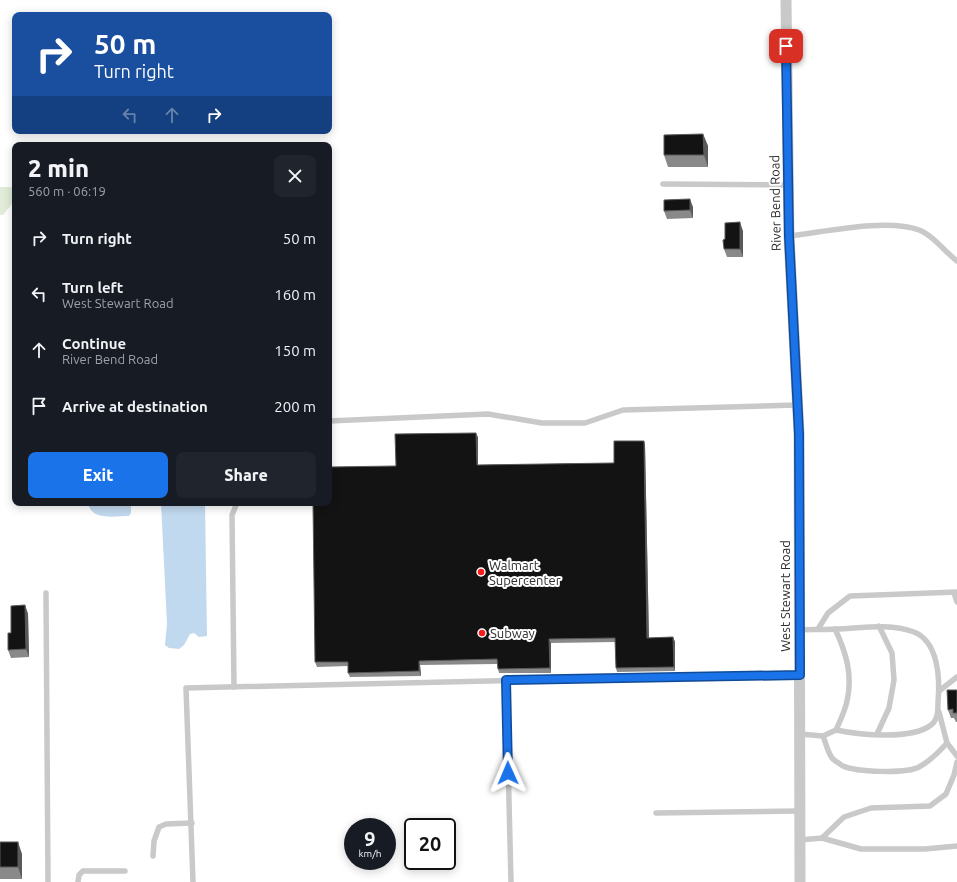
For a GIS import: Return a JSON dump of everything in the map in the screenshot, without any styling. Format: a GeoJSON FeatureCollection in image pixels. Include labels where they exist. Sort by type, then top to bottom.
{"type":"FeatureCollection","features":[{"type":"Feature","properties":{"kind":"street","name":"River Bend Road"},"geometry":{"type":"LineString","coordinates":[[786,0],[789,236],[797,405]]}},
{"type":"Feature","properties":{"kind":"street","name":"West Stewart Road"},"geometry":{"type":"LineString","coordinates":[[797,405],[799,434],[800,882]]}},
{"type":"Feature","properties":{"kind":"lane"},"geometry":{"type":"LineString","coordinates":[[663,184],[788,185]]}},
{"type":"Feature","properties":{"kind":"lane"},"geometry":{"type":"LineString","coordinates":[[789,236],[862,227],[895,225],[920,230],[957,261]]}},
{"type":"Feature","properties":{"kind":"lane"},"geometry":{"type":"LineString","coordinates":[[332,421],[488,414],[542,423],[585,422],[623,410],[797,405]]}},
{"type":"Feature","properties":{"kind":"lane"},"geometry":{"type":"LineString","coordinates":[[234,686],[232,514],[236,506]]}},
{"type":"Feature","properties":{"kind":"lane"},"geometry":{"type":"LineString","coordinates":[[46,593],[48,882]]}},
{"type":"Feature","properties":{"kind":"lane"},"geometry":{"type":"LineString","coordinates":[[818,629],[828,613],[850,596],[955,593],[957,602]]}},
{"type":"Feature","properties":{"kind":"lane"},"geometry":{"type":"LineString","coordinates":[[799,630],[879,626],[902,628],[916,633],[926,641],[934,655],[938,671],[939,691],[938,714],[933,724],[921,731],[908,734],[856,734],[836,730],[823,736],[800,734]]}},
{"type":"Feature","properties":{"kind":"lane"},"geometry":{"type":"LineString","coordinates":[[877,734],[889,708],[894,680],[892,653],[879,626]]}},
{"type":"Feature","properties":{"kind":"lane"},"geometry":{"type":"LineString","coordinates":[[835,629],[842,643],[848,662],[849,682],[847,701],[836,730]]}},
{"type":"Feature","properties":{"kind":"lane"},"geometry":{"type":"LineString","coordinates":[[193,882],[186,688],[506,680],[800,675]]}},
{"type":"Feature","properties":{"kind":"lane"},"geometry":{"type":"LineString","coordinates":[[939,691],[957,677]]}},
{"type":"Feature","properties":{"kind":"lane"},"geometry":{"type":"LineString","coordinates":[[506,680],[510,882]]}},
{"type":"Feature","properties":{"kind":"lane"},"geometry":{"type":"LineString","coordinates":[[938,710],[947,743],[957,756]]}},
{"type":"Feature","properties":{"kind":"lane"},"geometry":{"type":"LineString","coordinates":[[823,736],[831,758],[844,766],[873,771],[918,768],[935,756],[947,743]]}},
{"type":"Feature","properties":{"kind":"lane"},"geometry":{"type":"LineString","coordinates":[[822,838],[844,817],[871,808],[930,806],[946,794],[954,775],[957,762]]}},
{"type":"Feature","properties":{"kind":"lane"},"geometry":{"type":"LineString","coordinates":[[656,813],[800,811]]}},
{"type":"Feature","properties":{"kind":"lane"},"geometry":{"type":"LineString","coordinates":[[153,856],[154,841],[159,827],[166,824],[192,823]]}},
{"type":"Feature","properties":{"kind":"lane"},"geometry":{"type":"LineString","coordinates":[[800,840],[822,838],[861,850],[925,850],[957,846]]}},
{"type":"Feature","properties":{"kind":"lane"},"geometry":{"type":"LineString","coordinates":[[78,882],[79,875],[83,871],[125,871]]}},
{"type":"Feature","properties":{"kind":"green space"},"geometry":{"type":"Polygon","coordinates":[[[0,187],[12,187],[12,204],[3,215],[0,215],[0,187]]]}},
{"type":"Feature","properties":{"kind":"water"},"geometry":{"type":"Polygon","coordinates":[[[89,506],[131,506],[131,513],[129,516],[111,517],[99,515],[90,509],[89,506]]]}},
{"type":"Feature","properties":{"kind":"water"},"geometry":{"type":"Polygon","coordinates":[[[161,506],[205,506],[207,636],[199,637],[194,633],[190,634],[184,645],[179,649],[169,648],[165,645],[167,624],[161,506]]]}},
{"type":"Feature","properties":{"kind":"building"},"geometry":{"type":"Polygon","coordinates":[[[703,134],[704,155],[664,155],[664,135],[703,134]]]}},
{"type":"Feature","properties":{"kind":"building"},"geometry":{"type":"Polygon","coordinates":[[[690,199],[690,210],[664,211],[664,200],[690,199]]]}},
{"type":"Feature","properties":{"kind":"building"},"geometry":{"type":"Polygon","coordinates":[[[740,222],[740,249],[724,249],[723,240],[725,239],[725,223],[740,222]]]}},
{"type":"Feature","properties":{"kind":"building","name":"Walmart Supercenter"},"geometry":{"type":"Polygon","coordinates":[[[476,433],[477,465],[614,463],[614,441],[644,441],[647,638],[673,637],[674,667],[616,668],[615,638],[549,639],[550,668],[498,669],[497,659],[419,661],[419,671],[348,673],[348,662],[315,662],[313,506],[332,506],[332,467],[396,466],[395,434],[476,433]]]}},
{"type":"Feature","properties":{"kind":"building"},"geometry":{"type":"Polygon","coordinates":[[[25,605],[26,649],[8,650],[8,633],[11,633],[11,606],[25,605]]]}},
{"type":"Feature","properties":{"kind":"building"},"geometry":{"type":"Polygon","coordinates":[[[947,690],[957,690],[957,713],[953,713],[953,709],[948,710],[947,690]]]}},
{"type":"Feature","properties":{"kind":"building"},"geometry":{"type":"Polygon","coordinates":[[[0,842],[18,842],[18,867],[0,867],[0,842]]]}},
{"type":"Feature","properties":{"kind":"place","name":"Walmart Supercenter"},"geometry":{"type":"Point","coordinates":[481,572]}},
{"type":"Feature","properties":{"kind":"place","name":"Subway"},"geometry":{"type":"Point","coordinates":[482,633]}},
{"type":"Feature","properties":{"kind":"route"},"geometry":{"type":"LineString","coordinates":[[508,773],[506,680],[800,675],[798,559],[799,434],[789,236],[786,46]]}}]}
